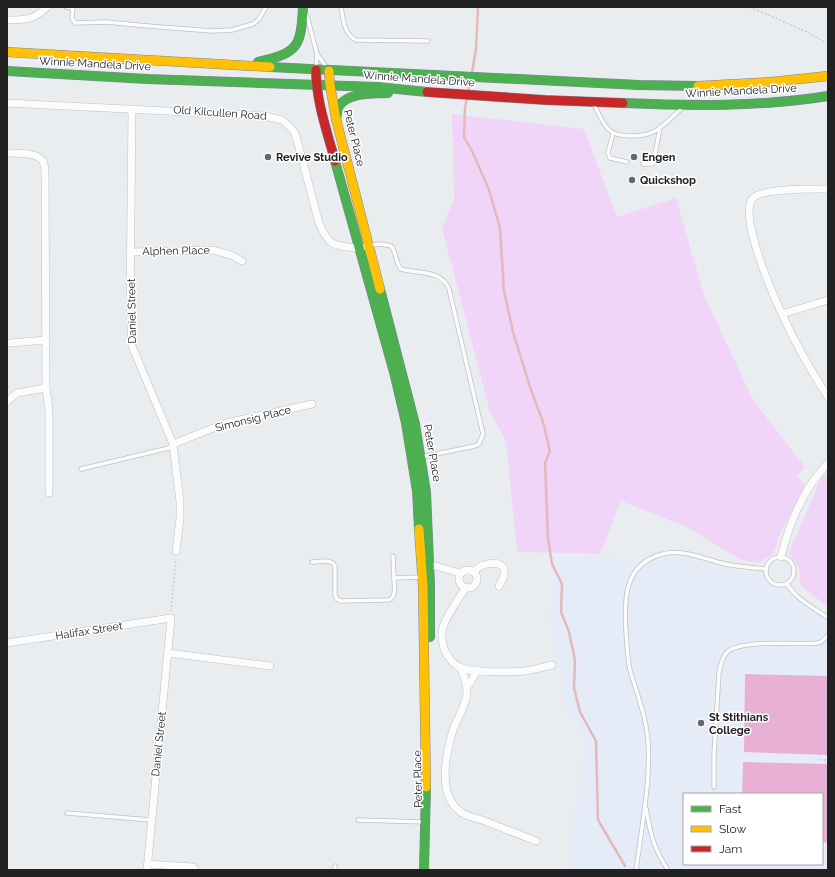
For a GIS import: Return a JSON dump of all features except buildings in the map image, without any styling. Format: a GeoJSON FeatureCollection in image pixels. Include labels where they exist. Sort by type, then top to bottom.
{"type":"FeatureCollection","features":[{"type":"Feature","properties":{"kind":"main road"},"geometry":{"type":"LineString","coordinates":[[245,65],[279,58],[290,52],[296,45],[302,33],[304,7]]}},
{"type":"Feature","properties":{"kind":"main road","name":"Winnie Mandela Drive"},"geometry":{"type":"LineString","coordinates":[[7,52],[329,71],[676,86],[798,80],[828,76]]}},
{"type":"Feature","properties":{"kind":"main road","name":"Peter Place"},"geometry":{"type":"LineString","coordinates":[[316,70],[316,85],[325,126],[395,376],[406,423],[425,486],[424,534],[430,648],[429,699],[431,870]]}},
{"type":"Feature","properties":{"kind":"main road","name":"Winnie Mandela Drive"},"geometry":{"type":"LineString","coordinates":[[7,71],[147,79],[377,87],[454,94],[685,106],[790,101],[828,96]]}},
{"type":"Feature","properties":{"kind":"main road","name":"Peter Place"},"geometry":{"type":"LineString","coordinates":[[329,71],[336,120],[415,424],[416,458]]}},
{"type":"Feature","properties":{"kind":"main road"},"geometry":{"type":"LineString","coordinates":[[336,120],[337,111],[340,104],[349,98],[416,91]]}},
{"type":"Feature","properties":{"kind":"main road","name":"Peter Place"},"geometry":{"type":"LineString","coordinates":[[424,870],[423,578],[426,566]]}},
{"type":"Feature","properties":{"kind":"street"},"geometry":{"type":"LineString","coordinates":[[7,20],[29,19],[42,13],[47,7]]}},
{"type":"Feature","properties":{"kind":"street","name":"Old Kilcullen Road"},"geometry":{"type":"LineString","coordinates":[[7,103],[265,116],[282,120],[296,136],[319,223],[324,236],[334,245],[359,248],[368,246]]}},
{"type":"Feature","properties":{"kind":"street","name":"Daniel Street"},"geometry":{"type":"LineString","coordinates":[[132,109],[132,252],[130,309],[132,346],[173,446],[180,502],[180,518],[176,551]]}},
{"type":"Feature","properties":{"kind":"street"},"geometry":{"type":"LineString","coordinates":[[7,153],[33,155],[40,158],[44,166],[46,388],[49,411],[49,493]]}},
{"type":"Feature","properties":{"kind":"street"},"geometry":{"type":"LineString","coordinates":[[828,188],[765,192],[755,197],[751,201],[749,213],[753,239],[782,314],[802,353],[828,397]]}},
{"type":"Feature","properties":{"kind":"street","name":"Alphen Place"},"geometry":{"type":"LineString","coordinates":[[132,252],[213,250],[231,254],[242,261]]}},
{"type":"Feature","properties":{"kind":"street"},"geometry":{"type":"LineString","coordinates":[[782,314],[828,300]]}},
{"type":"Feature","properties":{"kind":"street"},"geometry":{"type":"LineString","coordinates":[[10,343],[46,340]]}},
{"type":"Feature","properties":{"kind":"street"},"geometry":{"type":"LineString","coordinates":[[7,402],[17,392],[46,388]]}},
{"type":"Feature","properties":{"kind":"street","name":"Simonsig Place"},"geometry":{"type":"LineString","coordinates":[[173,446],[226,423],[312,404]]}},
{"type":"Feature","properties":{"kind":"street"},"geometry":{"type":"LineString","coordinates":[[781,557],[785,539],[806,493],[815,478],[828,463]]}},
{"type":"Feature","properties":{"kind":"street"},"geometry":{"type":"LineString","coordinates":[[474,572],[478,566],[485,563],[501,565],[504,569],[504,575],[499,586]]}},
{"type":"Feature","properties":{"kind":"street"},"geometry":{"type":"LineString","coordinates":[[426,566],[460,573],[466,570],[474,572],[477,578],[476,583],[473,586],[466,587],[462,585],[459,577],[460,573]]}},
{"type":"Feature","properties":{"kind":"street"},"geometry":{"type":"LineString","coordinates":[[466,587],[448,616],[443,627],[442,638],[444,649],[450,659],[460,667],[464,675],[467,688]]}},
{"type":"Feature","properties":{"kind":"street","name":"Daniel Street"},"geometry":{"type":"LineString","coordinates":[[148,867],[151,820],[171,618]]}},
{"type":"Feature","properties":{"kind":"street","name":"Halifax Street"},"geometry":{"type":"LineString","coordinates":[[7,643],[171,618]]}},
{"type":"Feature","properties":{"kind":"street"},"geometry":{"type":"LineString","coordinates":[[168,653],[270,666]]}},
{"type":"Feature","properties":{"kind":"street"},"geometry":{"type":"LineString","coordinates":[[460,667],[477,671],[524,671],[552,665]]}},
{"type":"Feature","properties":{"kind":"street"},"geometry":{"type":"LineString","coordinates":[[477,671],[467,688],[465,700],[453,730],[445,769],[447,793],[452,803],[462,813],[536,841]]}},
{"type":"Feature","properties":{"kind":"street"},"geometry":{"type":"LineString","coordinates":[[148,867],[193,868],[195,870]]}},
{"type":"Feature","properties":{"kind":"lane"},"geometry":{"type":"LineString","coordinates":[[66,7],[73,7],[72,18],[75,23],[106,22],[224,31],[238,29],[253,24],[259,19],[266,7]]}},
{"type":"Feature","properties":{"kind":"lane","name":"Peter Place"},"geometry":{"type":"LineString","coordinates":[[304,7],[317,54],[316,70]]}},
{"type":"Feature","properties":{"kind":"lane"},"geometry":{"type":"LineString","coordinates":[[341,7],[347,31],[350,36],[356,40],[428,41]]}},
{"type":"Feature","properties":{"kind":"lane","name":"Peter Place"},"geometry":{"type":"LineString","coordinates":[[317,54],[329,71]]}},
{"type":"Feature","properties":{"kind":"lane"},"geometry":{"type":"LineString","coordinates":[[592,102],[604,124],[613,133],[626,136],[654,132],[685,106]]}},
{"type":"Feature","properties":{"kind":"lane"},"geometry":{"type":"LineString","coordinates":[[643,164],[654,164],[660,128]]}},
{"type":"Feature","properties":{"kind":"lane"},"geometry":{"type":"LineString","coordinates":[[613,133],[608,153],[610,158],[627,162]]}},
{"type":"Feature","properties":{"kind":"lane"},"geometry":{"type":"LineString","coordinates":[[368,246],[382,244],[391,246],[396,252],[397,264],[401,269],[418,271],[439,277],[446,282],[449,289],[483,434],[479,444],[475,446],[416,458]]}},
{"type":"Feature","properties":{"kind":"lane"},"geometry":{"type":"LineString","coordinates":[[81,469],[173,446]]}},
{"type":"Feature","properties":{"kind":"lane"},"geometry":{"type":"LineString","coordinates":[[636,870],[646,803],[648,741],[643,710],[630,669],[627,648],[625,606],[626,592],[629,582],[635,572],[646,562],[658,555],[668,553],[680,552],[732,565],[766,569]]}},
{"type":"Feature","properties":{"kind":"lane"},"geometry":{"type":"LineString","coordinates":[[312,562],[330,561],[333,563],[335,566],[335,595],[340,601],[388,600],[392,599],[394,596],[393,556]]}},
{"type":"Feature","properties":{"kind":"lane"},"geometry":{"type":"LineString","coordinates":[[781,557],[789,561],[794,568],[793,577],[787,584],[774,584],[767,577],[766,569],[772,560],[781,557]]}},
{"type":"Feature","properties":{"kind":"lane"},"geometry":{"type":"LineString","coordinates":[[394,578],[423,578]]}},
{"type":"Feature","properties":{"kind":"lane"},"geometry":{"type":"LineString","coordinates":[[787,584],[798,597],[828,618]]}},
{"type":"Feature","properties":{"kind":"lane"},"geometry":{"type":"LineString","coordinates":[[714,787],[714,754],[719,673],[720,666],[727,652],[737,647],[752,644],[817,643],[828,635]]}},
{"type":"Feature","properties":{"kind":"lane"},"geometry":{"type":"LineString","coordinates":[[646,803],[650,831],[656,849],[668,870]]}},
{"type":"Feature","properties":{"kind":"lane"},"geometry":{"type":"LineString","coordinates":[[67,813],[151,820]]}},
{"type":"Feature","properties":{"kind":"lane"},"geometry":{"type":"LineString","coordinates":[[358,820],[425,822]]}},
{"type":"Feature","properties":{"kind":"path"},"geometry":{"type":"LineString","coordinates":[[750,7],[807,32],[828,44]]}},
{"type":"Feature","properties":{"kind":"path"},"geometry":{"type":"LineString","coordinates":[[171,618],[176,551]]}},
{"type":"Feature","properties":{"kind":"path"},"geometry":{"type":"LineString","coordinates":[[820,760],[828,760]]}},
{"type":"Feature","properties":{"kind":"shaded area"},"geometry":{"type":"Polygon","coordinates":[[[452,114],[584,129],[617,217],[676,198],[704,295],[753,400],[805,467],[797,476],[805,485],[781,532],[773,554],[758,563],[741,560],[687,527],[621,501],[600,554],[517,552],[506,441],[490,412],[442,228],[454,199],[452,114]]]}},
{"type":"Feature","properties":{"kind":"shaded area"},"geometry":{"type":"Polygon","coordinates":[[[828,472],[828,607],[801,586],[799,567],[789,553],[820,480],[828,472]]]}},
{"type":"Feature","properties":{"kind":"shaded area","name":"St Stithians College"},"geometry":{"type":"Polygon","coordinates":[[[553,556],[660,560],[683,557],[724,569],[760,576],[770,585],[783,591],[828,623],[828,870],[571,870],[571,833],[585,739],[565,708],[550,619],[553,556]]]}},
{"type":"Feature","properties":{"kind":"shaded area"},"geometry":{"type":"Polygon","coordinates":[[[745,674],[828,676],[828,755],[744,752],[745,674]]]}},
{"type":"Feature","properties":{"kind":"shaded area"},"geometry":{"type":"Polygon","coordinates":[[[743,762],[828,764],[828,843],[823,842],[823,793],[742,793],[743,762]]]}},
{"type":"Feature","properties":{"kind":"waterway"},"geometry":{"type":"LineString","coordinates":[[472,73],[476,49],[477,7]]}},
{"type":"Feature","properties":{"kind":"waterway"},"geometry":{"type":"LineString","coordinates":[[468,93],[470,80]]}},
{"type":"Feature","properties":{"kind":"waterway"},"geometry":{"type":"LineString","coordinates":[[467,97],[464,137],[473,153],[489,190],[500,228],[504,291],[513,332],[530,387],[543,422],[550,451],[545,463],[548,538],[552,564],[562,584],[561,612],[569,632],[575,660],[574,688],[580,712],[596,741],[598,820],[625,866]]}},
{"type":"Feature","properties":{"kind":"traffic: fast"},"geometry":{"type":"LineString","coordinates":[[258,62],[282,55],[295,46],[301,31],[303,7]]}},
{"type":"Feature","properties":{"kind":"traffic: fast"},"geometry":{"type":"LineString","coordinates":[[270,67],[639,85],[698,86]]}},
{"type":"Feature","properties":{"kind":"traffic: fast"},"geometry":{"type":"LineString","coordinates":[[7,71],[147,79],[377,87],[427,92]]}},
{"type":"Feature","properties":{"kind":"traffic: fast"},"geometry":{"type":"LineString","coordinates":[[336,119],[337,111],[343,101],[355,96],[388,93]]}},
{"type":"Feature","properties":{"kind":"traffic: fast"},"geometry":{"type":"LineString","coordinates":[[623,103],[726,105],[802,100],[828,96]]}},
{"type":"Feature","properties":{"kind":"traffic: fast"},"geometry":{"type":"LineString","coordinates":[[335,161],[395,376],[406,423],[417,491],[419,529]]}},
{"type":"Feature","properties":{"kind":"traffic: fast"},"geometry":{"type":"LineString","coordinates":[[380,289],[415,424],[426,492],[430,585],[430,637]]}},
{"type":"Feature","properties":{"kind":"traffic: fast"},"geometry":{"type":"LineString","coordinates":[[424,870],[426,787]]}},
{"type":"Feature","properties":{"kind":"traffic: slow"},"geometry":{"type":"LineString","coordinates":[[7,52],[270,67]]}},
{"type":"Feature","properties":{"kind":"traffic: slow"},"geometry":{"type":"LineString","coordinates":[[329,71],[336,119],[380,289]]}},
{"type":"Feature","properties":{"kind":"traffic: slow"},"geometry":{"type":"LineString","coordinates":[[698,86],[771,82],[828,76]]}},
{"type":"Feature","properties":{"kind":"traffic: slow"},"geometry":{"type":"LineString","coordinates":[[419,529],[423,587],[426,787]]}},
{"type":"Feature","properties":{"kind":"traffic: jam"},"geometry":{"type":"LineString","coordinates":[[316,70],[316,82],[320,105],[335,161]]}},
{"type":"Feature","properties":{"kind":"traffic: jam"},"geometry":{"type":"LineString","coordinates":[[427,92],[545,100],[623,103]]}},
{"type":"Feature","properties":{"kind":"place","name":"Revive Studio"},"geometry":{"type":"Point","coordinates":[268,157]}},
{"type":"Feature","properties":{"kind":"place","name":"Engen"},"geometry":{"type":"Point","coordinates":[634,157]}},
{"type":"Feature","properties":{"kind":"place","name":"Quickshop"},"geometry":{"type":"Point","coordinates":[632,180]}},
{"type":"Feature","properties":{"kind":"place","name":"St Stithians College"},"geometry":{"type":"Point","coordinates":[701,723]}}]}
